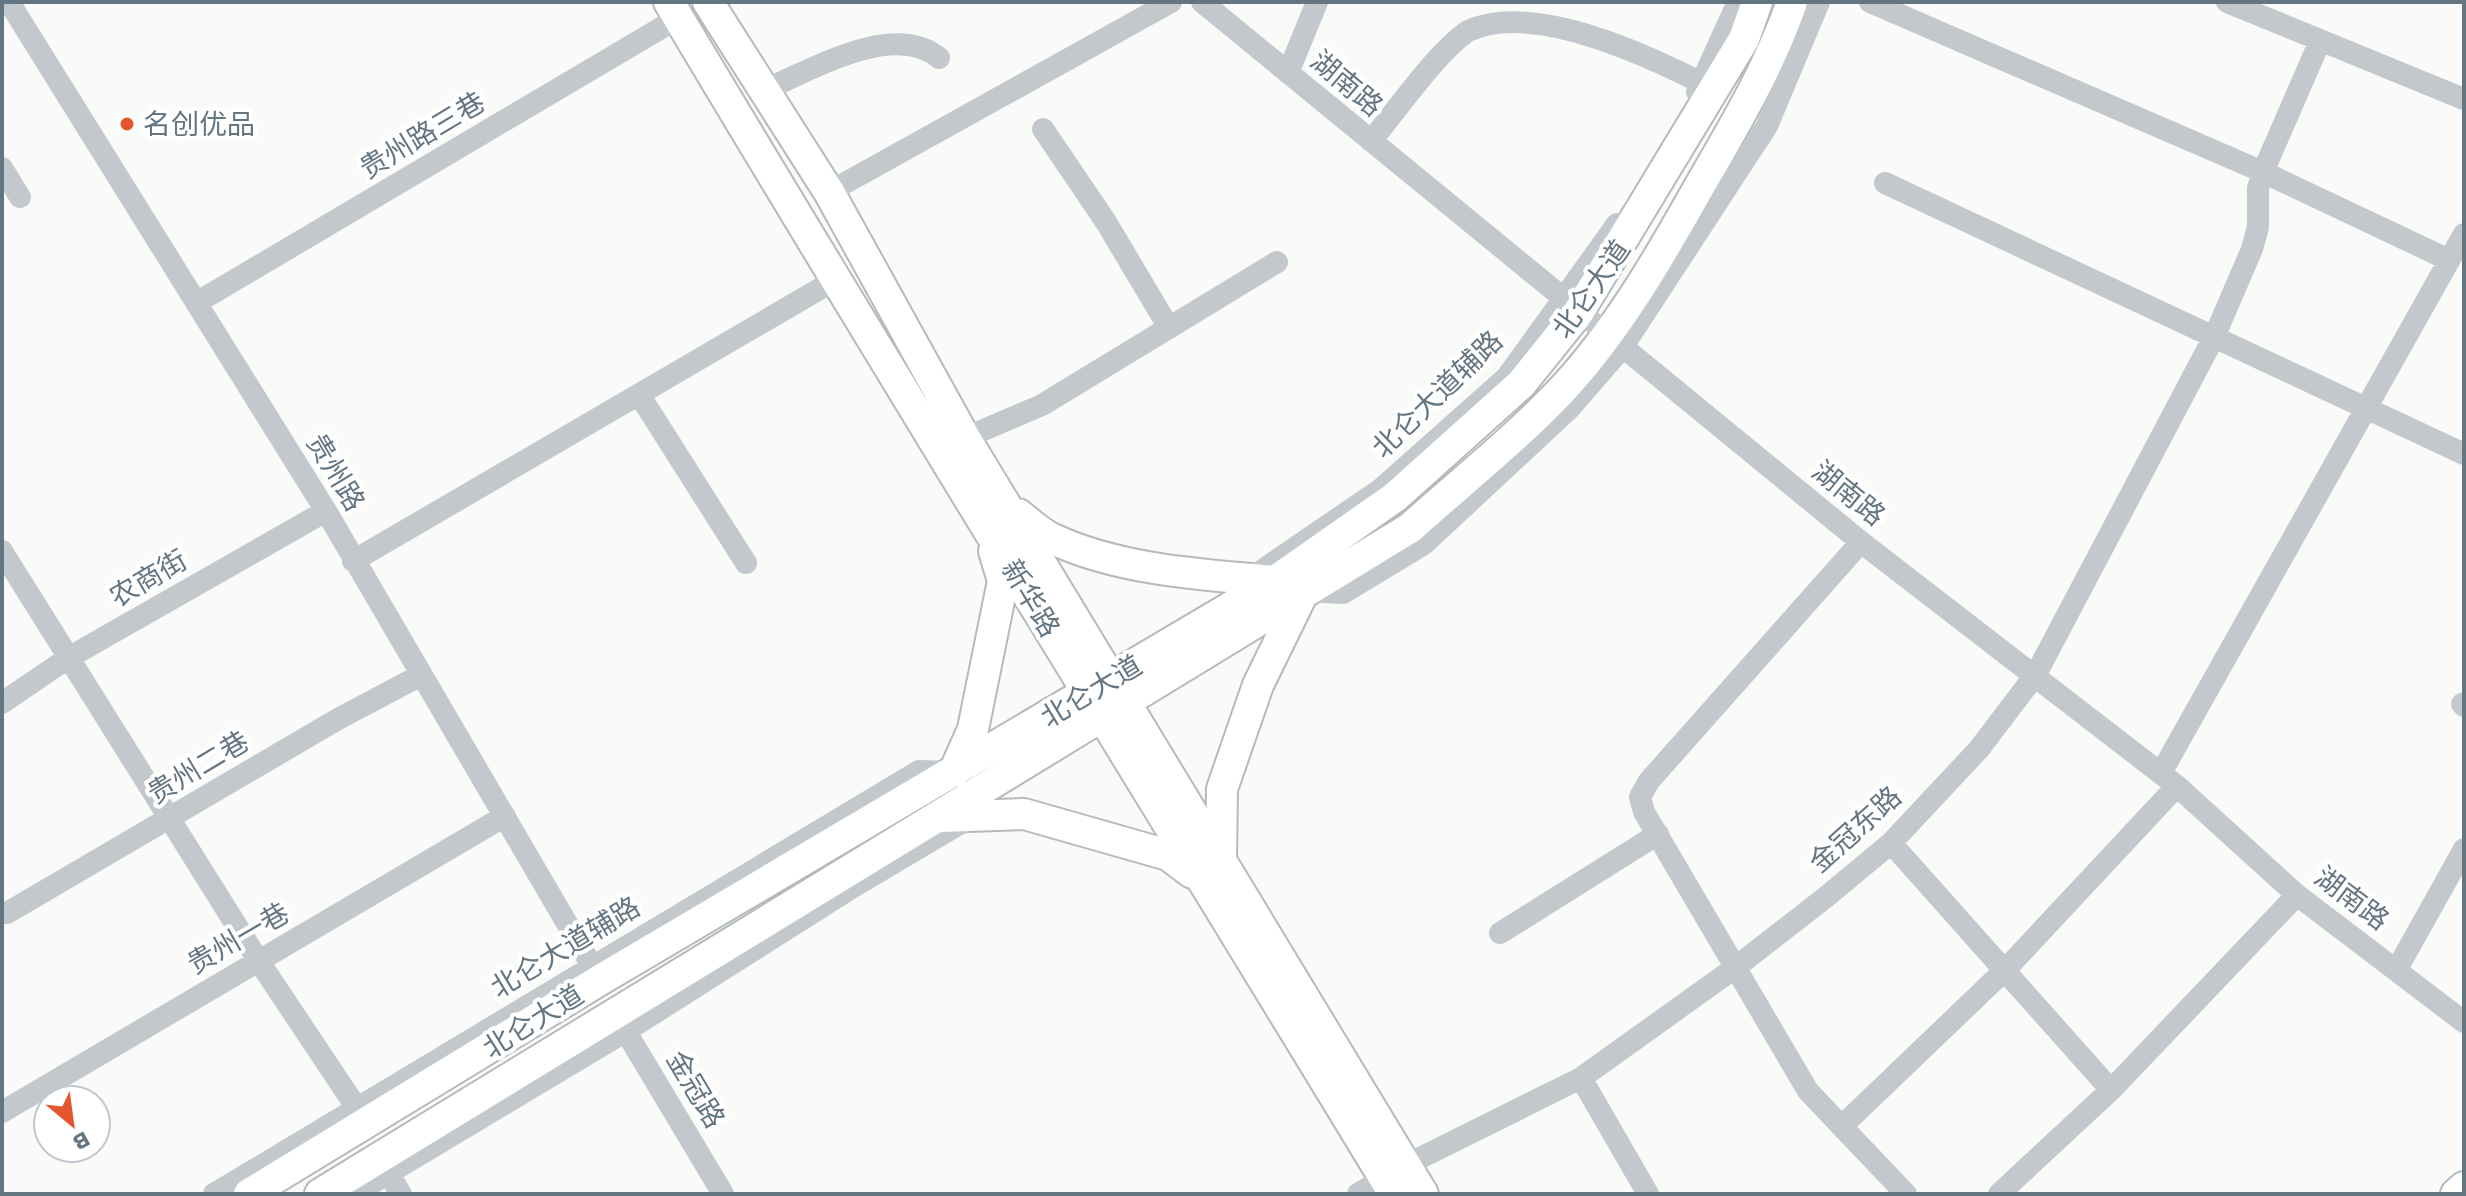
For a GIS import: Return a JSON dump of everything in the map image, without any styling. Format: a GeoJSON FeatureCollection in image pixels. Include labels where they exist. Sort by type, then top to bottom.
{"type":"FeatureCollection","features":[{"type":"Feature","properties":{"kind":"main road","name":"新华路"},"geometry":{"type":"LineString","coordinates":[[708,2],[829,192],[965,438],[995,511]]}},
{"type":"Feature","properties":{"kind":"main road","name":"北仑大道"},"geometry":{"type":"LineString","coordinates":[[320,1194],[384,1165],[621,1023],[934,817],[1038,756],[1176,639],[1262,580],[1395,497],[1521,384],[1708,87],[1744,39],[1757,2]]}},
{"type":"Feature","properties":{"kind":"main road","name":"北仑大道"},"geometry":{"type":"LineString","coordinates":[[249,1194],[362,1115],[596,974],[954,772],[1106,698],[1305,591],[1410,528],[1614,342],[1743,111],[1776,47],[1792,2]]}},
{"type":"Feature","properties":{"kind":"main road","name":"新华路"},"geometry":{"type":"LineString","coordinates":[[673,10],[835,280],[995,511],[1395,1179],[1423,1194]]}},
{"type":"Feature","properties":{"kind":"main road"},"geometry":{"type":"LineString","coordinates":[[995,511],[1052,539],[1101,554],[1180,574],[1262,580]]}},
{"type":"Feature","properties":{"kind":"main road"},"geometry":{"type":"LineString","coordinates":[[954,772],[973,729],[1003,581],[995,511]]}},
{"type":"Feature","properties":{"kind":"main road"},"geometry":{"type":"LineString","coordinates":[[934,817],[1024,814],[1168,855],[1212,872],[1222,789],[1258,685],[1305,591]]}},
{"type":"Feature","properties":{"kind":"main road"},"geometry":{"type":"LineString","coordinates":[[2456,1194],[2464,1187]]}},
{"type":"Feature","properties":{"kind":"street","name":"贵州路"},"geometry":{"type":"LineString","coordinates":[[9,2],[326,511],[596,974]]}},
{"type":"Feature","properties":{"kind":"street"},"geometry":{"type":"LineString","coordinates":[[829,192],[1171,2]]}},
{"type":"Feature","properties":{"kind":"street","name":"湖南路"},"geometry":{"type":"LineString","coordinates":[[1202,2],[1861,542],[2036,674],[2169,780],[2297,895],[2464,1022]]}},
{"type":"Feature","properties":{"kind":"street"},"geometry":{"type":"LineString","coordinates":[[1288,73],[1317,2]]}},
{"type":"Feature","properties":{"kind":"street"},"geometry":{"type":"LineString","coordinates":[[1371,141],[1469,31],[1518,16],[1565,22],[1665,64],[1708,87],[1738,2]]}},
{"type":"Feature","properties":{"kind":"street"},"geometry":{"type":"LineString","coordinates":[[1614,342],[1767,126],[1819,2]]}},
{"type":"Feature","properties":{"kind":"street"},"geometry":{"type":"LineString","coordinates":[[1870,2],[2263,172],[2449,260]]}},
{"type":"Feature","properties":{"kind":"street"},"geometry":{"type":"LineString","coordinates":[[2227,2],[2464,99]]}},
{"type":"Feature","properties":{"kind":"street","name":"贵州路三巷"},"geometry":{"type":"LineString","coordinates":[[196,303],[673,10]]}},
{"type":"Feature","properties":{"kind":"street","name":"金冠东路"},"geometry":{"type":"LineString","coordinates":[[1358,1194],[1395,1179],[1581,1078],[1736,967],[1891,843],[1979,749],[2036,674],[2215,335],[2252,249],[2263,172],[2320,41]]}},
{"type":"Feature","properties":{"kind":"street"},"geometry":{"type":"LineString","coordinates":[[762,91],[871,47],[902,43],[927,47],[939,58]]}},
{"type":"Feature","properties":{"kind":"street"},"geometry":{"type":"LineString","coordinates":[[1043,129],[1106,222],[1169,328]]}},
{"type":"Feature","properties":{"kind":"street"},"geometry":{"type":"LineString","coordinates":[[2,168],[20,197]]}},
{"type":"Feature","properties":{"kind":"street"},"geometry":{"type":"LineString","coordinates":[[1885,183],[2464,454]]}},
{"type":"Feature","properties":{"kind":"street"},"geometry":{"type":"LineString","coordinates":[[1842,1126],[2006,969],[2169,780],[2364,407],[2464,234]]}},
{"type":"Feature","properties":{"kind":"street"},"geometry":{"type":"LineString","coordinates":[[965,438],[1042,405],[1277,262]]}},
{"type":"Feature","properties":{"kind":"street"},"geometry":{"type":"LineString","coordinates":[[353,561],[835,280]]}},
{"type":"Feature","properties":{"kind":"street"},"geometry":{"type":"LineString","coordinates":[[640,396],[746,563]]}},
{"type":"Feature","properties":{"kind":"street","name":"农商街"},"geometry":{"type":"LineString","coordinates":[[2,703],[68,658],[326,511]]}},
{"type":"Feature","properties":{"kind":"street"},"geometry":{"type":"LineString","coordinates":[[1861,542],[1649,781],[1640,797],[1644,812],[1808,1091],[1906,1194]]}},
{"type":"Feature","properties":{"kind":"street"},"geometry":{"type":"LineString","coordinates":[[2,551],[258,960],[362,1115],[214,1194]]}},
{"type":"Feature","properties":{"kind":"street","name":"贵州二巷"},"geometry":{"type":"LineString","coordinates":[[7,913],[338,719],[421,675]]}},
{"type":"Feature","properties":{"kind":"street"},"geometry":{"type":"LineString","coordinates":[[621,1023],[974,815],[1038,756]]}},
{"type":"Feature","properties":{"kind":"street","name":"贵州一巷"},"geometry":{"type":"LineString","coordinates":[[2,1112],[505,816]]}},
{"type":"Feature","properties":{"kind":"street"},"geometry":{"type":"LineString","coordinates":[[1500,933],[1658,834]]}},
{"type":"Feature","properties":{"kind":"street"},"geometry":{"type":"LineString","coordinates":[[1891,843],[2111,1090]]}},
{"type":"Feature","properties":{"kind":"street"},"geometry":{"type":"LineString","coordinates":[[2397,969],[2464,849]]}},
{"type":"Feature","properties":{"kind":"street"},"geometry":{"type":"LineString","coordinates":[[1999,1194],[2111,1090],[2297,895]]}},
{"type":"Feature","properties":{"kind":"street","name":"金冠路"},"geometry":{"type":"LineString","coordinates":[[621,1023],[723,1194]]}},
{"type":"Feature","properties":{"kind":"street"},"geometry":{"type":"LineString","coordinates":[[1581,1078],[1648,1194]]}},
{"type":"Feature","properties":{"kind":"street"},"geometry":{"type":"LineString","coordinates":[[354,1194],[384,1165],[401,1194]]}},
{"type":"Feature","properties":{"kind":"place","name":"名创优品"},"geometry":{"type":"Point","coordinates":[127,124]}}]}
